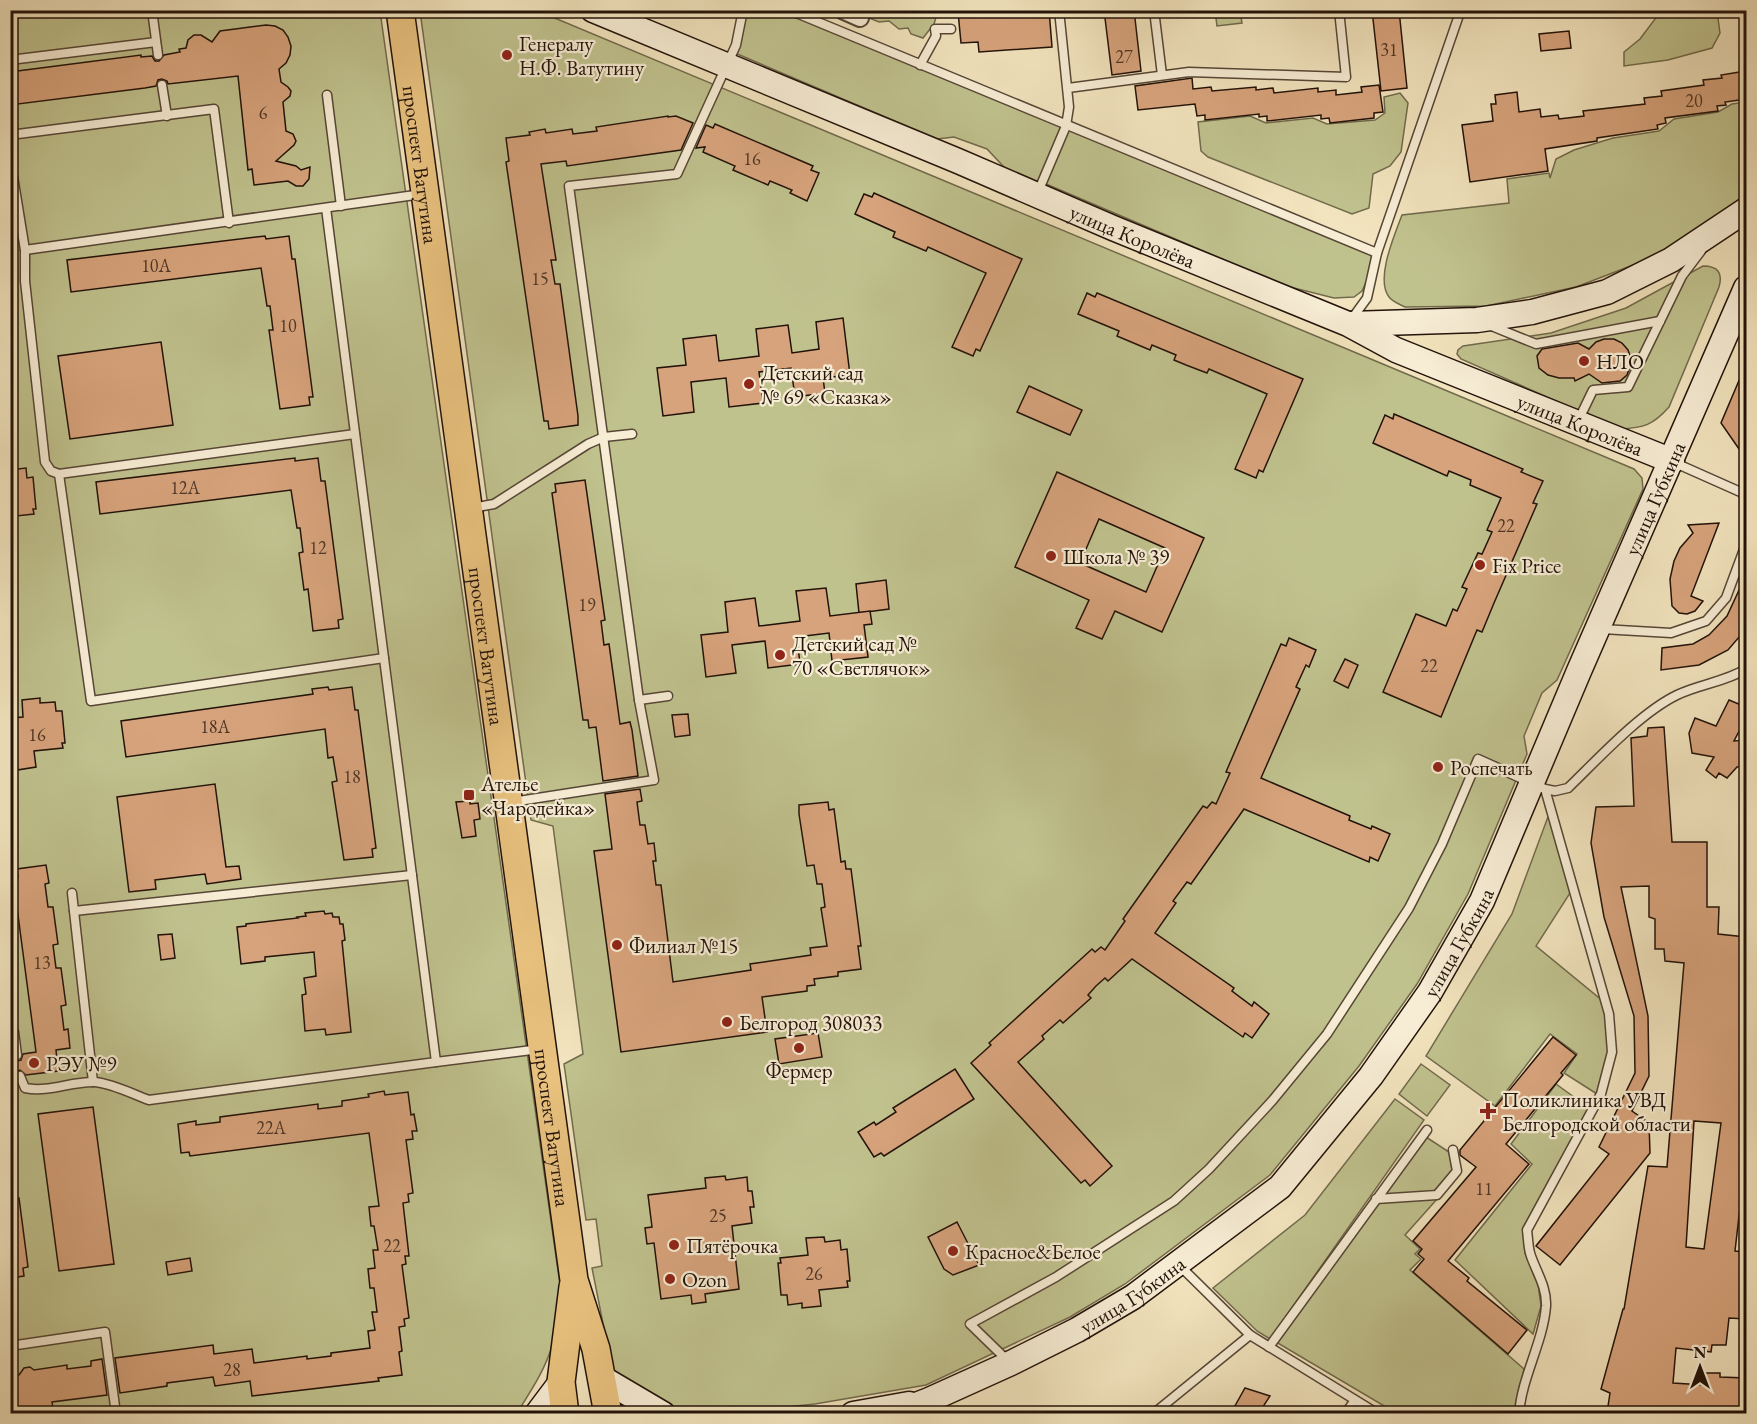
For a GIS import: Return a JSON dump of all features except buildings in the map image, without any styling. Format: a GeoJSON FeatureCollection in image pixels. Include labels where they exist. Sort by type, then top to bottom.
{"type":"FeatureCollection","features":[{"type":"Feature","properties":{"kind":"main road","name":"проспект Ватутина"},"geometry":{"type":"LineString","coordinates":[[400,10],[574,1280],[596,1349],[603,1399]]}},
{"type":"Feature","properties":{"kind":"main road","name":"улица Королёва"},"geometry":{"type":"LineString","coordinates":[[593,10],[1348,324],[1396,350],[1672,461]]}},
{"type":"Feature","properties":{"kind":"main road"},"geometry":{"type":"LineString","coordinates":[[1348,324],[1477,320],[1532,312],[1606,292],[1671,260],[1746,210]]}},
{"type":"Feature","properties":{"kind":"main road","name":"улица Губкина"},"geometry":{"type":"LineString","coordinates":[[892,1413],[929,1400],[1011,1363],[1087,1325],[1133,1297],[1280,1186],[1371,1076],[1430,992],[1482,901],[1538,786],[1598,629],[1746,288]]}},
{"type":"Feature","properties":{"kind":"main road","name":"проспект Ватутина"},"geometry":{"type":"LineString","coordinates":[[566,1402],[574,1280]]}},
{"type":"Feature","properties":{"kind":"main road"},"geometry":{"type":"LineString","coordinates":[[537,1413],[566,1402],[576,1406],[588,1406],[596,1400],[603,1399],[663,1413]]}},
{"type":"Feature","properties":{"kind":"main road","name":"улица Губкина"},"geometry":{"type":"LineString","coordinates":[[853,1413],[929,1400]]}},
{"type":"Feature","properties":{"kind":"street"},"geometry":{"type":"LineString","coordinates":[[842,10],[860,18]]}},
{"type":"Feature","properties":{"kind":"lane"},"geometry":{"type":"LineString","coordinates":[[152,10],[158,55]]}},
{"type":"Feature","properties":{"kind":"lane"},"geometry":{"type":"LineString","coordinates":[[509,803],[654,780],[639,700],[569,186],[677,174],[736,45],[742,10]]}},
{"type":"Feature","properties":{"kind":"lane"},"geometry":{"type":"LineString","coordinates":[[789,10],[1377,253]]}},
{"type":"Feature","properties":{"kind":"lane"},"geometry":{"type":"LineString","coordinates":[[1036,196],[1066,126],[1069,107],[1059,10]]}},
{"type":"Feature","properties":{"kind":"lane"},"geometry":{"type":"LineString","coordinates":[[1154,10],[1162,75]]}},
{"type":"Feature","properties":{"kind":"lane"},"geometry":{"type":"LineString","coordinates":[[1068,88],[1189,72],[1346,77],[1339,10]]}},
{"type":"Feature","properties":{"kind":"lane"},"geometry":{"type":"LineString","coordinates":[[1348,324],[1367,298],[1377,253],[1454,28],[1458,10]]}},
{"type":"Feature","properties":{"kind":"lane"},"geometry":{"type":"LineString","coordinates":[[920,65],[936,36],[935,29],[951,29]]}},
{"type":"Feature","properties":{"kind":"lane"},"geometry":{"type":"LineString","coordinates":[[10,60],[156,42]]}},
{"type":"Feature","properties":{"kind":"lane"},"geometry":{"type":"LineString","coordinates":[[162,85],[166,116]]}},
{"type":"Feature","properties":{"kind":"lane"},"geometry":{"type":"LineString","coordinates":[[327,95],[340,206]]}},
{"type":"Feature","properties":{"kind":"lane"},"geometry":{"type":"LineString","coordinates":[[10,135],[214,110],[229,223]]}},
{"type":"Feature","properties":{"kind":"lane"},"geometry":{"type":"LineString","coordinates":[[10,158],[25,250],[26,281],[45,462],[51,471],[59,474],[355,434]]}},
{"type":"Feature","properties":{"kind":"lane"},"geometry":{"type":"LineString","coordinates":[[25,250],[425,194]]}},
{"type":"Feature","properties":{"kind":"lane"},"geometry":{"type":"LineString","coordinates":[[326,208],[436,1062]]}},
{"type":"Feature","properties":{"kind":"lane"},"geometry":{"type":"LineString","coordinates":[[1577,423],[1593,390],[1628,387],[1682,276],[1713,233]]}},
{"type":"Feature","properties":{"kind":"lane"},"geometry":{"type":"LineString","coordinates":[[1477,320],[1536,344],[1660,321]]}},
{"type":"Feature","properties":{"kind":"lane"},"geometry":{"type":"LineString","coordinates":[[468,508],[494,504],[588,444],[604,438],[632,434]]}},
{"type":"Feature","properties":{"kind":"lane"},"geometry":{"type":"LineString","coordinates":[[1672,461],[1745,495],[1746,502]]}},
{"type":"Feature","properties":{"kind":"lane"},"geometry":{"type":"LineString","coordinates":[[59,474],[91,701],[384,658]]}},
{"type":"Feature","properties":{"kind":"lane"},"geometry":{"type":"LineString","coordinates":[[1598,629],[1671,633],[1706,621],[1726,598],[1746,544]]}},
{"type":"Feature","properties":{"kind":"lane"},"geometry":{"type":"LineString","coordinates":[[1011,1363],[970,1324],[1056,1277],[1174,1200],[1209,1169],[1272,1101],[1327,1034],[1409,908],[1442,844],[1478,759],[1538,786],[1555,791],[1568,788],[1634,725],[1666,701],[1746,669]]}},
{"type":"Feature","properties":{"kind":"lane"},"geometry":{"type":"LineString","coordinates":[[639,700],[668,696]]}},
{"type":"Feature","properties":{"kind":"lane"},"geometry":{"type":"LineString","coordinates":[[1518,1413],[1522,1391],[1541,1333],[1546,1303],[1542,1281],[1530,1252],[1527,1230],[1601,1094],[1612,1052],[1609,1014],[1538,786]]}},
{"type":"Feature","properties":{"kind":"lane"},"geometry":{"type":"LineString","coordinates":[[74,911],[412,875]]}},
{"type":"Feature","properties":{"kind":"lane"},"geometry":{"type":"LineString","coordinates":[[72,893],[93,1082]]}},
{"type":"Feature","properties":{"kind":"lane"},"geometry":{"type":"LineString","coordinates":[[10,1032],[14,1032],[17,1055]]}},
{"type":"Feature","properties":{"kind":"lane"},"geometry":{"type":"LineString","coordinates":[[20,1076],[25,1088],[37,1090],[93,1082],[106,1084],[149,1100],[541,1048]]}},
{"type":"Feature","properties":{"kind":"lane"},"geometry":{"type":"LineString","coordinates":[[1269,1347],[1427,1130]]}},
{"type":"Feature","properties":{"kind":"lane"},"geometry":{"type":"LineString","coordinates":[[1376,1199],[1437,1195],[1457,1172],[1453,1150]]}},
{"type":"Feature","properties":{"kind":"lane"},"geometry":{"type":"LineString","coordinates":[[1178,1264],[1250,1335],[1378,1413]]}},
{"type":"Feature","properties":{"kind":"lane"},"geometry":{"type":"LineString","coordinates":[[10,1346],[105,1332],[116,1413]]}},
{"type":"Feature","properties":{"kind":"lane"},"geometry":{"type":"LineString","coordinates":[[1153,1413],[1250,1335]]}},
{"type":"Feature","properties":{"kind":"lane"},"geometry":{"type":"LineString","coordinates":[[1345,1413],[1355,1400]]}},
{"type":"Feature","properties":{"kind":"green space"},"geometry":{"type":"Polygon","coordinates":[[[10,11],[380,11],[560,1285],[557,1324],[549,1355],[537,1381],[517,1413],[11,1413],[10,11]]]}},
{"type":"Feature","properties":{"kind":"green space"},"geometry":{"type":"Polygon","coordinates":[[[420,11],[538,11],[1634,469],[1642,478],[1643,489],[1557,680],[1542,693],[1524,736],[1527,754],[1468,894],[1417,984],[1359,1066],[1270,1175],[1125,1284],[1070,1317],[926,1385],[815,1404],[727,1413],[683,1414],[620,1377],[612,1369],[592,1268],[602,1266],[596,1219],[586,1220],[564,1064],[583,1054],[553,826],[531,820],[420,11]]]}},
{"type":"Feature","properties":{"kind":"green space"},"geometry":{"type":"Polygon","coordinates":[[[744,11],[784,11],[1062,126],[1038,182],[1004,167],[987,149],[954,137],[937,139],[735,53],[744,11]]]}},
{"type":"Feature","properties":{"kind":"green space"},"geometry":{"type":"Polygon","coordinates":[[[866,11],[938,11],[934,24],[923,38],[911,34],[908,28],[899,29],[889,21],[879,22],[869,18],[866,11]]]}},
{"type":"Feature","properties":{"kind":"green space"},"geometry":{"type":"Polygon","coordinates":[[[1215,11],[1240,11],[1242,23],[1217,26],[1215,11]]]}},
{"type":"Feature","properties":{"kind":"green space"},"geometry":{"type":"Polygon","coordinates":[[[1661,11],[1717,11],[1720,33],[1712,48],[1668,60],[1624,66],[1624,52],[1640,39],[1661,11]]]}},
{"type":"Feature","properties":{"kind":"green space"},"geometry":{"type":"Polygon","coordinates":[[[1400,93],[1408,103],[1401,152],[1390,166],[1373,174],[1369,208],[1352,214],[1208,157],[1201,151],[1198,122],[1250,116],[1266,123],[1313,118],[1327,124],[1375,120],[1385,113],[1384,97],[1400,93]]]}},
{"type":"Feature","properties":{"kind":"green space"},"geometry":{"type":"Polygon","coordinates":[[[1746,102],[1746,193],[1728,209],[1685,239],[1641,262],[1576,287],[1486,306],[1405,307],[1389,297],[1385,289],[1385,268],[1402,215],[1509,203],[1507,179],[1549,173],[1550,178],[1556,159],[1574,150],[1613,138],[1659,131],[1674,119],[1718,112],[1732,104],[1746,102]]]}},
{"type":"Feature","properties":{"kind":"green space"},"geometry":{"type":"Polygon","coordinates":[[[1069,129],[1372,255],[1367,280],[1362,291],[1354,297],[1334,298],[1286,286],[1046,184],[1069,129]]]}},
{"type":"Feature","properties":{"kind":"green space"},"geometry":{"type":"Polygon","coordinates":[[[1703,266],[1712,267],[1718,271],[1720,274],[1719,287],[1669,407],[1648,424],[1636,428],[1620,429],[1461,359],[1457,354],[1463,346],[1551,333],[1626,308],[1703,266]]]}},
{"type":"Feature","properties":{"kind":"green space"},"geometry":{"type":"Polygon","coordinates":[[[1549,814],[1572,890],[1536,946],[1604,1002],[1609,1052],[1597,1094],[1564,1073],[1577,1054],[1550,1034],[1495,1106],[1426,1056],[1512,914],[1549,814]]]}},
{"type":"Feature","properties":{"kind":"green space"},"geometry":{"type":"Polygon","coordinates":[[[1421,1064],[1450,1085],[1427,1116],[1399,1094],[1421,1064]]]}},
{"type":"Feature","properties":{"kind":"green space"},"geometry":{"type":"Polygon","coordinates":[[[1556,1084],[1589,1108],[1523,1228],[1525,1253],[1538,1284],[1541,1306],[1533,1334],[1455,1260],[1532,1164],[1511,1144],[1556,1084]]]}},
{"type":"Feature","properties":{"kind":"green space"},"geometry":{"type":"Polygon","coordinates":[[[1395,1099],[1424,1120],[1270,1339],[1257,1331],[1213,1288],[1305,1215],[1395,1099]]]}},
{"type":"Feature","properties":{"kind":"green space"},"geometry":{"type":"Polygon","coordinates":[[[1426,1137],[1449,1152],[1452,1170],[1434,1191],[1384,1195],[1426,1137]]]}},
{"type":"Feature","properties":{"kind":"green space"},"geometry":{"type":"Polygon","coordinates":[[[1438,1198],[1405,1235],[1420,1249],[1415,1254],[1421,1259],[1410,1270],[1524,1369],[1516,1413],[1396,1413],[1276,1342],[1377,1202],[1438,1198]]]}},
{"type":"Feature","properties":{"kind":"place","name":"Генералу Н.Ф. Ватутину"},"geometry":{"type":"Point","coordinates":[507,55]}},
{"type":"Feature","properties":{"kind":"place","name":"НЛО"},"geometry":{"type":"Point","coordinates":[1584,361]}},
{"type":"Feature","properties":{"kind":"place","name":"Детский сад № 69 «Сказка»"},"geometry":{"type":"Point","coordinates":[749,384]}},
{"type":"Feature","properties":{"kind":"place","name":"Школа № 39"},"geometry":{"type":"Point","coordinates":[1051,556]}},
{"type":"Feature","properties":{"kind":"place","name":"Fix Price"},"geometry":{"type":"Point","coordinates":[1480,565]}},
{"type":"Feature","properties":{"kind":"place","name":"Детский сад № 70 «Светлячок»"},"geometry":{"type":"Point","coordinates":[780,655]}},
{"type":"Feature","properties":{"kind":"place","name":"Роспечать"},"geometry":{"type":"Point","coordinates":[1438,767]}},
{"type":"Feature","properties":{"kind":"place","name":"Ателье «Чародейка»"},"geometry":{"type":"Point","coordinates":[469,795]}},
{"type":"Feature","properties":{"kind":"place","name":"Филиал №15"},"geometry":{"type":"Point","coordinates":[617,945]}},
{"type":"Feature","properties":{"kind":"place","name":"Белгород 308033"},"geometry":{"type":"Point","coordinates":[727,1022]}},
{"type":"Feature","properties":{"kind":"place","name":"Фермер"},"geometry":{"type":"Point","coordinates":[799,1048]}},
{"type":"Feature","properties":{"kind":"place","name":"РЭУ №9"},"geometry":{"type":"Point","coordinates":[34,1063]}},
{"type":"Feature","properties":{"kind":"place","name":"Поликлиника УВД Белгородской области"},"geometry":{"type":"Point","coordinates":[1488,1111]}},
{"type":"Feature","properties":{"kind":"place","name":"Пятёрочка"},"geometry":{"type":"Point","coordinates":[674,1245]}},
{"type":"Feature","properties":{"kind":"place","name":"Красное&Белое"},"geometry":{"type":"Point","coordinates":[953,1251]}},
{"type":"Feature","properties":{"kind":"place","name":"Ozon"},"geometry":{"type":"Point","coordinates":[670,1279]}}]}
